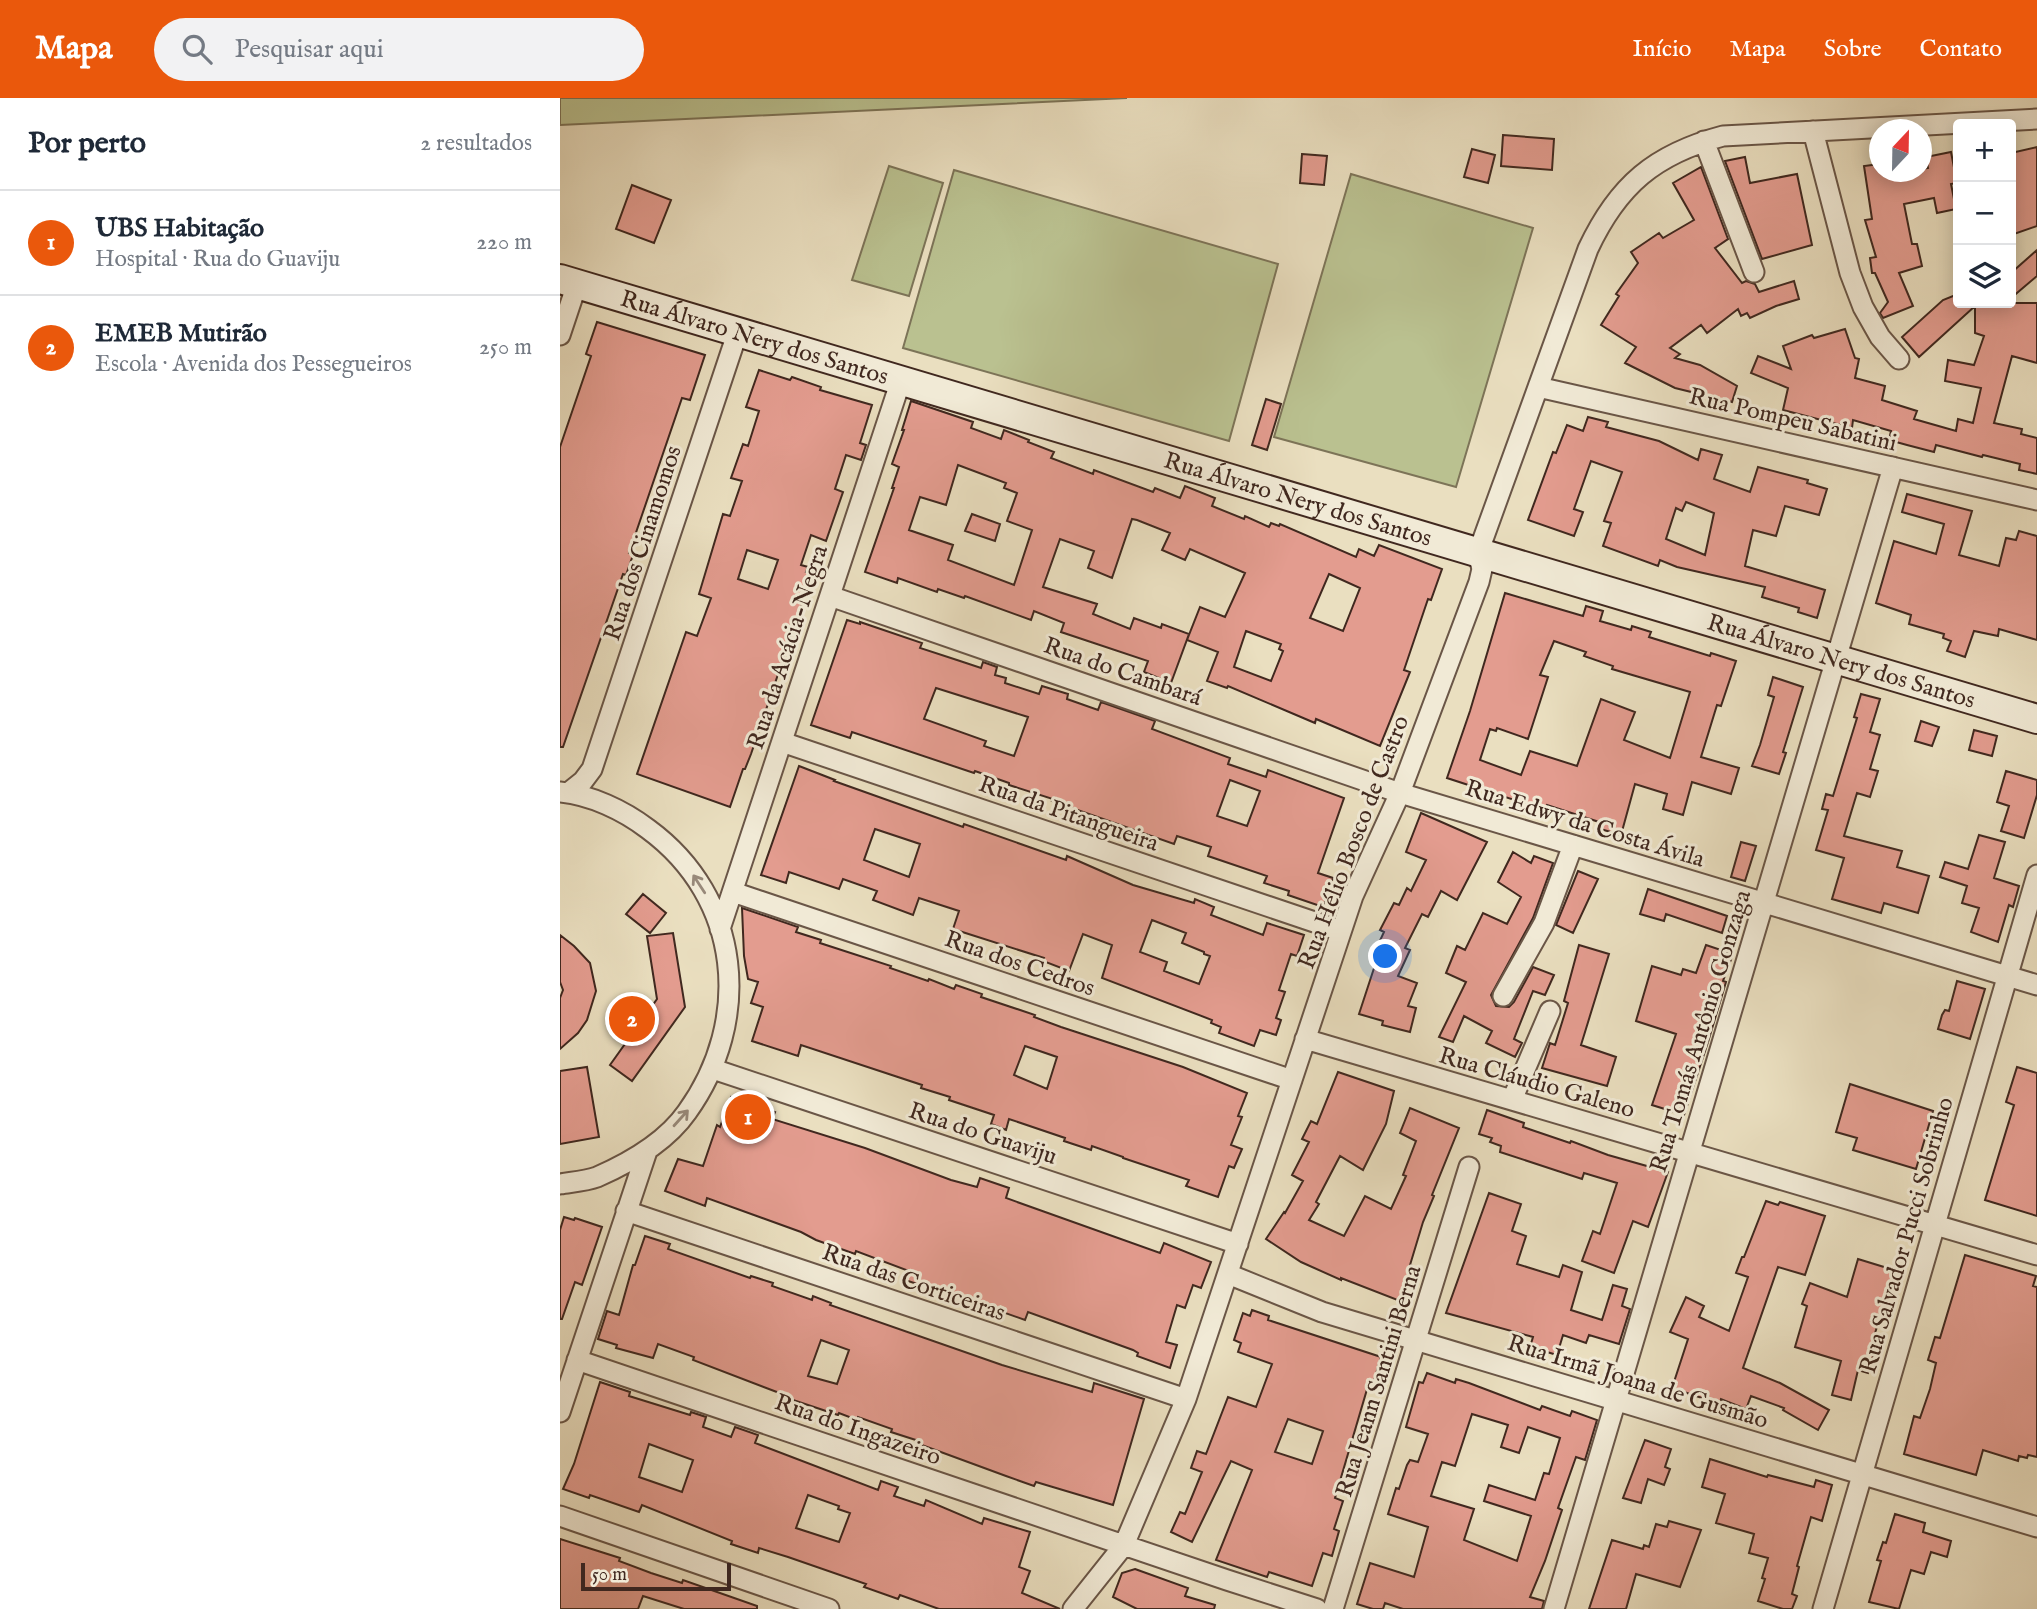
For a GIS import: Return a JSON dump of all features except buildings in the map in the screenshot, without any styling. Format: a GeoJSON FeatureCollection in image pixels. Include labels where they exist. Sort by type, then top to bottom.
{"type":"FeatureCollection","features":[{"type":"Feature","properties":{"kind":"main road","name":"Rua Álvaro Nery dos Santos"},"geometry":{"type":"LineString","coordinates":[[568,281],[2037,719]]}},
{"type":"Feature","properties":{"kind":"street","name":"Rua Hélio Bosco de Castro"},"geometry":{"type":"LineString","coordinates":[[1073,1609],[1124,1545],[1186,1399],[1341,932],[1366,866],[1400,793],[1479,582],[1482,569],[1478,553],[1588,248],[1613,202],[1656,164],[1679,150],[1704,141],[1747,133],[2037,119]]}},
{"type":"Feature","properties":{"kind":"street"},"geometry":{"type":"LineString","coordinates":[[1813,131],[1854,285],[1880,337],[1899,359]]}},
{"type":"Feature","properties":{"kind":"street"},"geometry":{"type":"LineString","coordinates":[[1704,141],[1754,272]]}},
{"type":"Feature","properties":{"kind":"street"},"geometry":{"type":"LineString","coordinates":[[560,335],[568,281]]}},
{"type":"Feature","properties":{"kind":"street","name":"Rua dos Cinamomos"},"geometry":{"type":"LineString","coordinates":[[564,792],[583,781],[592,769],[738,331]]}},
{"type":"Feature","properties":{"kind":"street","name":"Rua da Acácia-Negra"},"geometry":{"type":"LineString","coordinates":[[720,929],[901,380]]}},
{"type":"Feature","properties":{"kind":"street","name":"Rua Pompeu Sabatini"},"geometry":{"type":"LineString","coordinates":[[1538,387],[2037,500]]}},
{"type":"Feature","properties":{"kind":"street","name":"Rua Tomás Antônio Gonzaga"},"geometry":{"type":"LineString","coordinates":[[1554,1609],[1893,467]]}},
{"type":"Feature","properties":{"kind":"street","name":"Rua do Cambará"},"geometry":{"type":"LineString","coordinates":[[830,596],[1400,793]]}},
{"type":"Feature","properties":{"kind":"street","name":"Rua da Pitangueira"},"geometry":{"type":"LineString","coordinates":[[782,742],[1341,932]]}},
{"type":"Feature","properties":{"kind":"street"},"geometry":{"type":"LineString","coordinates":[[592,769],[600,802]]}},
{"type":"Feature","properties":{"kind":"street"},"geometry":{"type":"LineString","coordinates":[[560,1184],[594,1178],[647,1151],[685,1114],[713,1069],[724,1035],[730,1000],[728,964],[720,929],[706,896],[687,866],[670,848],[633,818],[600,802],[564,792]]}},
{"type":"Feature","properties":{"kind":"street","name":"Rua Edwy da Costa Ávila"},"geometry":{"type":"LineString","coordinates":[[1400,793],[2037,985]]}},
{"type":"Feature","properties":{"kind":"street"},"geometry":{"type":"LineString","coordinates":[[1503,996],[1544,923],[1573,845]]}},
{"type":"Feature","properties":{"kind":"street","name":"Rua Salvador Pucci Sobrinho"},"geometry":{"type":"LineString","coordinates":[[1823,1609],[2037,875]]}},
{"type":"Feature","properties":{"kind":"street","name":"Rua dos Cedros"},"geometry":{"type":"LineString","coordinates":[[733,892],[1292,1080]]}},
{"type":"Feature","properties":{"kind":"street"},"geometry":{"type":"LineString","coordinates":[[1512,1100],[1550,1011]]}},
{"type":"Feature","properties":{"kind":"street","name":"Rua Cláudio Galeno"},"geometry":{"type":"LineString","coordinates":[[1305,1039],[2037,1255]]}},
{"type":"Feature","properties":{"kind":"street","name":"Rua do Guaviju"},"geometry":{"type":"LineString","coordinates":[[713,1069],[1238,1244]]}},
{"type":"Feature","properties":{"kind":"street"},"geometry":{"type":"LineString","coordinates":[[560,1412],[647,1151]]}},
{"type":"Feature","properties":{"kind":"street","name":"Rua Jeann Santini Berna"},"geometry":{"type":"LineString","coordinates":[[1334,1609],[1469,1167]]}},
{"type":"Feature","properties":{"kind":"street","name":"Rua das Corticeiras"},"geometry":{"type":"LineString","coordinates":[[626,1211],[1186,1399]]}},
{"type":"Feature","properties":{"kind":"street","name":"Rua Irmã Joana de Gusmão"},"geometry":{"type":"LineString","coordinates":[[1227,1275],[1322,1312],[2037,1527]]}},
{"type":"Feature","properties":{"kind":"street","name":"Rua do Ingazeiro"},"geometry":{"type":"LineString","coordinates":[[577,1360],[1317,1609]]}},
{"type":"Feature","properties":{"kind":"street"},"geometry":{"type":"LineString","coordinates":[[560,1516],[829,1609]]}},
{"type":"Feature","properties":{"kind":"green space"},"geometry":{"type":"Polygon","coordinates":[[[560,98],[1127,98],[560,125],[560,98]]]}},
{"type":"Feature","properties":{"kind":"green space"},"geometry":{"type":"Polygon","coordinates":[[[889,166],[943,183],[909,296],[852,280],[889,166]]]}},
{"type":"Feature","properties":{"kind":"green space"},"geometry":{"type":"Polygon","coordinates":[[[954,170],[1278,264],[1229,441],[903,348],[954,170]]]}},
{"type":"Feature","properties":{"kind":"green space"},"geometry":{"type":"Polygon","coordinates":[[[1351,174],[1533,228],[1456,487],[1274,437],[1351,174]]]}},
{"type":"Feature","properties":{"kind":"place","name":"EMEB Mutirão"},"geometry":{"type":"Point","coordinates":[632,1019]}},
{"type":"Feature","properties":{"kind":"place","name":"UBS Habitação"},"geometry":{"type":"Point","coordinates":[748,1117]}}]}
